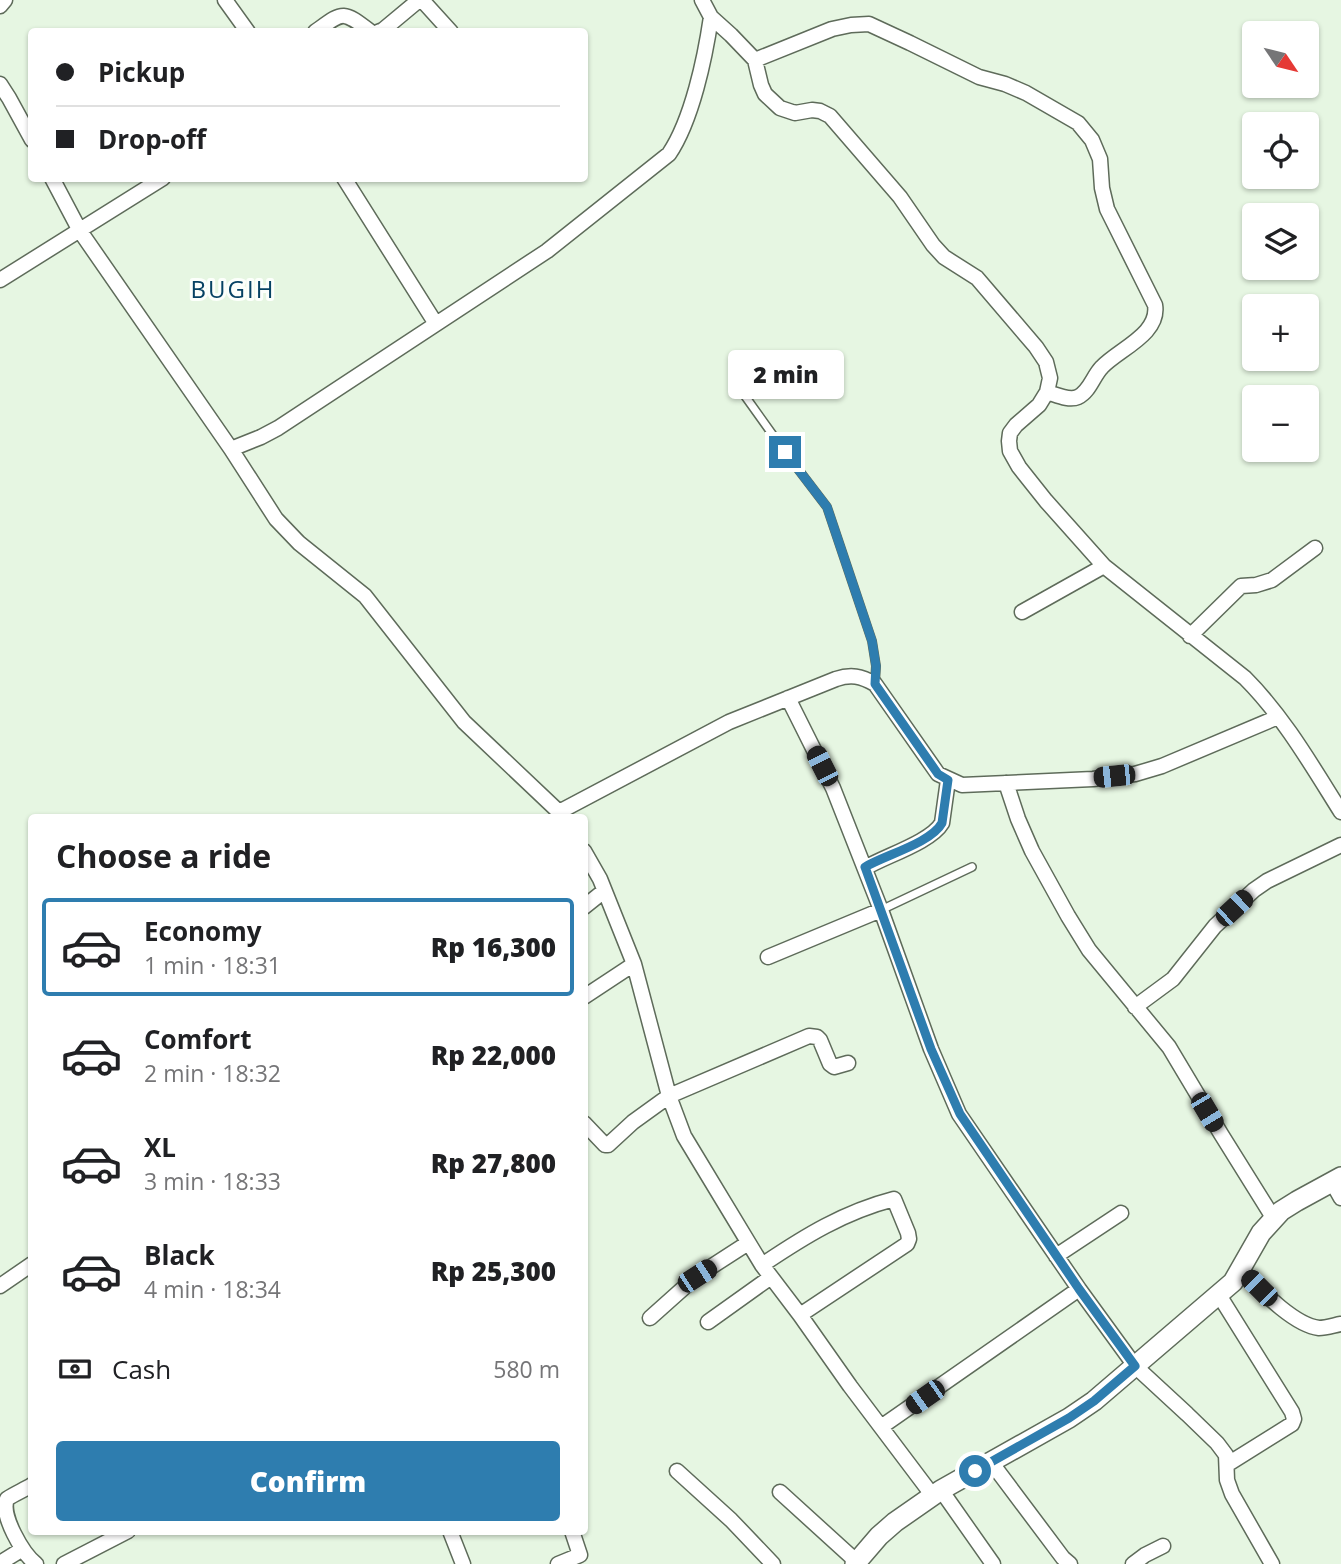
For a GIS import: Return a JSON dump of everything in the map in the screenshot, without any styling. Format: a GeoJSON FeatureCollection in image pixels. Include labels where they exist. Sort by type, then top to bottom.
{"type":"FeatureCollection","features":[{"type":"Feature","properties":{"kind":"street"},"geometry":{"type":"LineString","coordinates":[[0,6],[5,0]]}},
{"type":"Feature","properties":{"kind":"street"},"geometry":{"type":"LineString","coordinates":[[225,0],[245,28]]}},
{"type":"Feature","properties":{"kind":"street"},"geometry":{"type":"LineString","coordinates":[[385,28],[420,0],[447,28]]}},
{"type":"Feature","properties":{"kind":"street"},"geometry":{"type":"LineString","coordinates":[[702,0],[711,17],[755,60],[765,94],[780,108],[795,113],[820,111],[830,116],[900,197],[944,257],[977,278],[1036,347],[1046,362],[1050,378],[1047,392],[1039,405],[1010,433],[1010,451],[1018,467],[1104,566],[1245,678],[1262,696],[1309,760],[1341,813]]}},
{"type":"Feature","properties":{"kind":"street"},"geometry":{"type":"LineString","coordinates":[[320,28],[337,16],[344,16],[353,18],[366,28]]}},
{"type":"Feature","properties":{"kind":"street"},"geometry":{"type":"LineString","coordinates":[[231,449],[278,428],[547,251],[669,154],[679,139],[692,103],[711,17]]}},
{"type":"Feature","properties":{"kind":"street"},"geometry":{"type":"LineString","coordinates":[[755,60],[832,29],[869,24],[979,77],[1026,93],[1078,123],[1092,140],[1100,159],[1102,188],[1107,208],[1157,314],[1147,332],[1103,365],[1082,394],[1076,398],[1068,398],[1047,392]]}},
{"type":"Feature","properties":{"kind":"street"},"geometry":{"type":"LineString","coordinates":[[0,84],[28,134]]}},
{"type":"Feature","properties":{"kind":"street"},"geometry":{"type":"LineString","coordinates":[[54,182],[80,231],[231,449],[276,519],[299,543],[365,596],[464,722],[560,814]]}},
{"type":"Feature","properties":{"kind":"street"},"geometry":{"type":"LineString","coordinates":[[0,280],[156,182]]}},
{"type":"Feature","properties":{"kind":"street"},"geometry":{"type":"LineString","coordinates":[[347,182],[436,324]]}},
{"type":"Feature","properties":{"kind":"street"},"geometry":{"type":"LineString","coordinates":[[1190,636],[1241,586],[1272,580],[1315,548]]}},
{"type":"Feature","properties":{"kind":"street"},"geometry":{"type":"LineString","coordinates":[[1023,612],[1104,566]]}},
{"type":"Feature","properties":{"kind":"street"},"geometry":{"type":"LineString","coordinates":[[563,814],[729,722],[849,675],[862,677],[875,684],[938,774],[962,785],[1093,779],[1135,774],[1162,766],[1278,717]]}},
{"type":"Feature","properties":{"kind":"street"},"geometry":{"type":"LineString","coordinates":[[788,698],[833,788],[865,867],[931,1049],[960,1114],[1056,1256],[1135,1366],[1217,1443],[1226,1455],[1227,1480],[1232,1494],[1272,1564]]}},
{"type":"Feature","properties":{"kind":"street"},"geometry":{"type":"LineString","coordinates":[[865,867],[939,829],[948,780]]}},
{"type":"Feature","properties":{"kind":"street"},"geometry":{"type":"LineString","coordinates":[[1006,783],[1032,851],[1068,916],[1089,950],[1169,1047],[1274,1219]]}},
{"type":"Feature","properties":{"kind":"street"},"geometry":{"type":"LineString","coordinates":[[1135,1007],[1173,979],[1215,926],[1254,890],[1341,845]]}},
{"type":"Feature","properties":{"kind":"street"},"geometry":{"type":"LineString","coordinates":[[588,858],[634,964],[669,1096],[684,1136],[766,1271],[881,1427],[993,1564]]}},
{"type":"Feature","properties":{"kind":"street"},"geometry":{"type":"LineString","coordinates":[[588,904],[604,891]]}},
{"type":"Feature","properties":{"kind":"street"},"geometry":{"type":"LineString","coordinates":[[768,957],[881,910]]}},
{"type":"Feature","properties":{"kind":"street"},"geometry":{"type":"LineString","coordinates":[[588,994],[634,964]]}},
{"type":"Feature","properties":{"kind":"street"},"geometry":{"type":"LineString","coordinates":[[588,1127],[608,1145],[633,1122],[669,1096],[809,1036],[820,1040],[834,1067],[848,1063]]}},
{"type":"Feature","properties":{"kind":"street"},"geometry":{"type":"LineString","coordinates":[[780,1492],[856,1563],[895,1522],[937,1493],[1094,1401],[1233,1282],[1261,1233],[1274,1219],[1297,1200],[1338,1186]]}},
{"type":"Feature","properties":{"kind":"street"},"geometry":{"type":"LineString","coordinates":[[708,1322],[806,1236],[847,1214],[894,1199],[908,1233],[907,1244],[800,1315]]}},
{"type":"Feature","properties":{"kind":"street"},"geometry":{"type":"LineString","coordinates":[[1056,1256],[1121,1213]]}},
{"type":"Feature","properties":{"kind":"street"},"geometry":{"type":"LineString","coordinates":[[650,1318],[697,1276],[748,1244]]}},
{"type":"Feature","properties":{"kind":"street"},"geometry":{"type":"LineString","coordinates":[[0,1286],[28,1267]]}},
{"type":"Feature","properties":{"kind":"street"},"geometry":{"type":"LineString","coordinates":[[1241,1270],[1277,1306],[1301,1321],[1320,1328],[1341,1324]]}},
{"type":"Feature","properties":{"kind":"street"},"geometry":{"type":"LineString","coordinates":[[881,1427],[1079,1289]]}},
{"type":"Feature","properties":{"kind":"street"},"geometry":{"type":"LineString","coordinates":[[1219,1295],[1294,1419],[1292,1423],[1228,1464]]}},
{"type":"Feature","properties":{"kind":"street"},"geometry":{"type":"LineString","coordinates":[[991,1462],[1070,1564]]}},
{"type":"Feature","properties":{"kind":"street"},"geometry":{"type":"LineString","coordinates":[[677,1471],[732,1520],[774,1564]]}},
{"type":"Feature","properties":{"kind":"street"},"geometry":{"type":"LineString","coordinates":[[28,1488],[6,1500],[1,1513],[21,1550],[36,1564]]}},
{"type":"Feature","properties":{"kind":"street"},"geometry":{"type":"LineString","coordinates":[[64,1564],[120,1535]]}},
{"type":"Feature","properties":{"kind":"street"},"geometry":{"type":"LineString","coordinates":[[452,1535],[463,1564]]}},
{"type":"Feature","properties":{"kind":"street"},"geometry":{"type":"LineString","coordinates":[[558,1564],[580,1555],[573,1535]]}},
{"type":"Feature","properties":{"kind":"street"},"geometry":{"type":"LineString","coordinates":[[1133,1564],[1163,1546]]}},
{"type":"Feature","properties":{"kind":"street"},"geometry":{"type":"LineString","coordinates":[[0,1563],[21,1550]]}},
{"type":"Feature","properties":{"kind":"lane"},"geometry":{"type":"LineString","coordinates":[[745,396],[827,507],[872,641],[876,666],[875,684]]}},
{"type":"Feature","properties":{"kind":"lane"},"geometry":{"type":"LineString","coordinates":[[881,910],[972,867]]}},
{"type":"Feature","properties":{"kind":"district","name":"BUGIH"},"geometry":{"type":"Point","coordinates":[233,290]}},
{"type":"Feature","properties":{"kind":"route"},"geometry":{"type":"LineString","coordinates":[[785,452],[827,507],[872,641],[876,666],[875,684],[938,774],[948,780],[939,829],[865,867],[931,1049],[960,1114],[976,1140],[1135,1366],[1094,1401],[1069,1418],[975,1471]]}}]}
